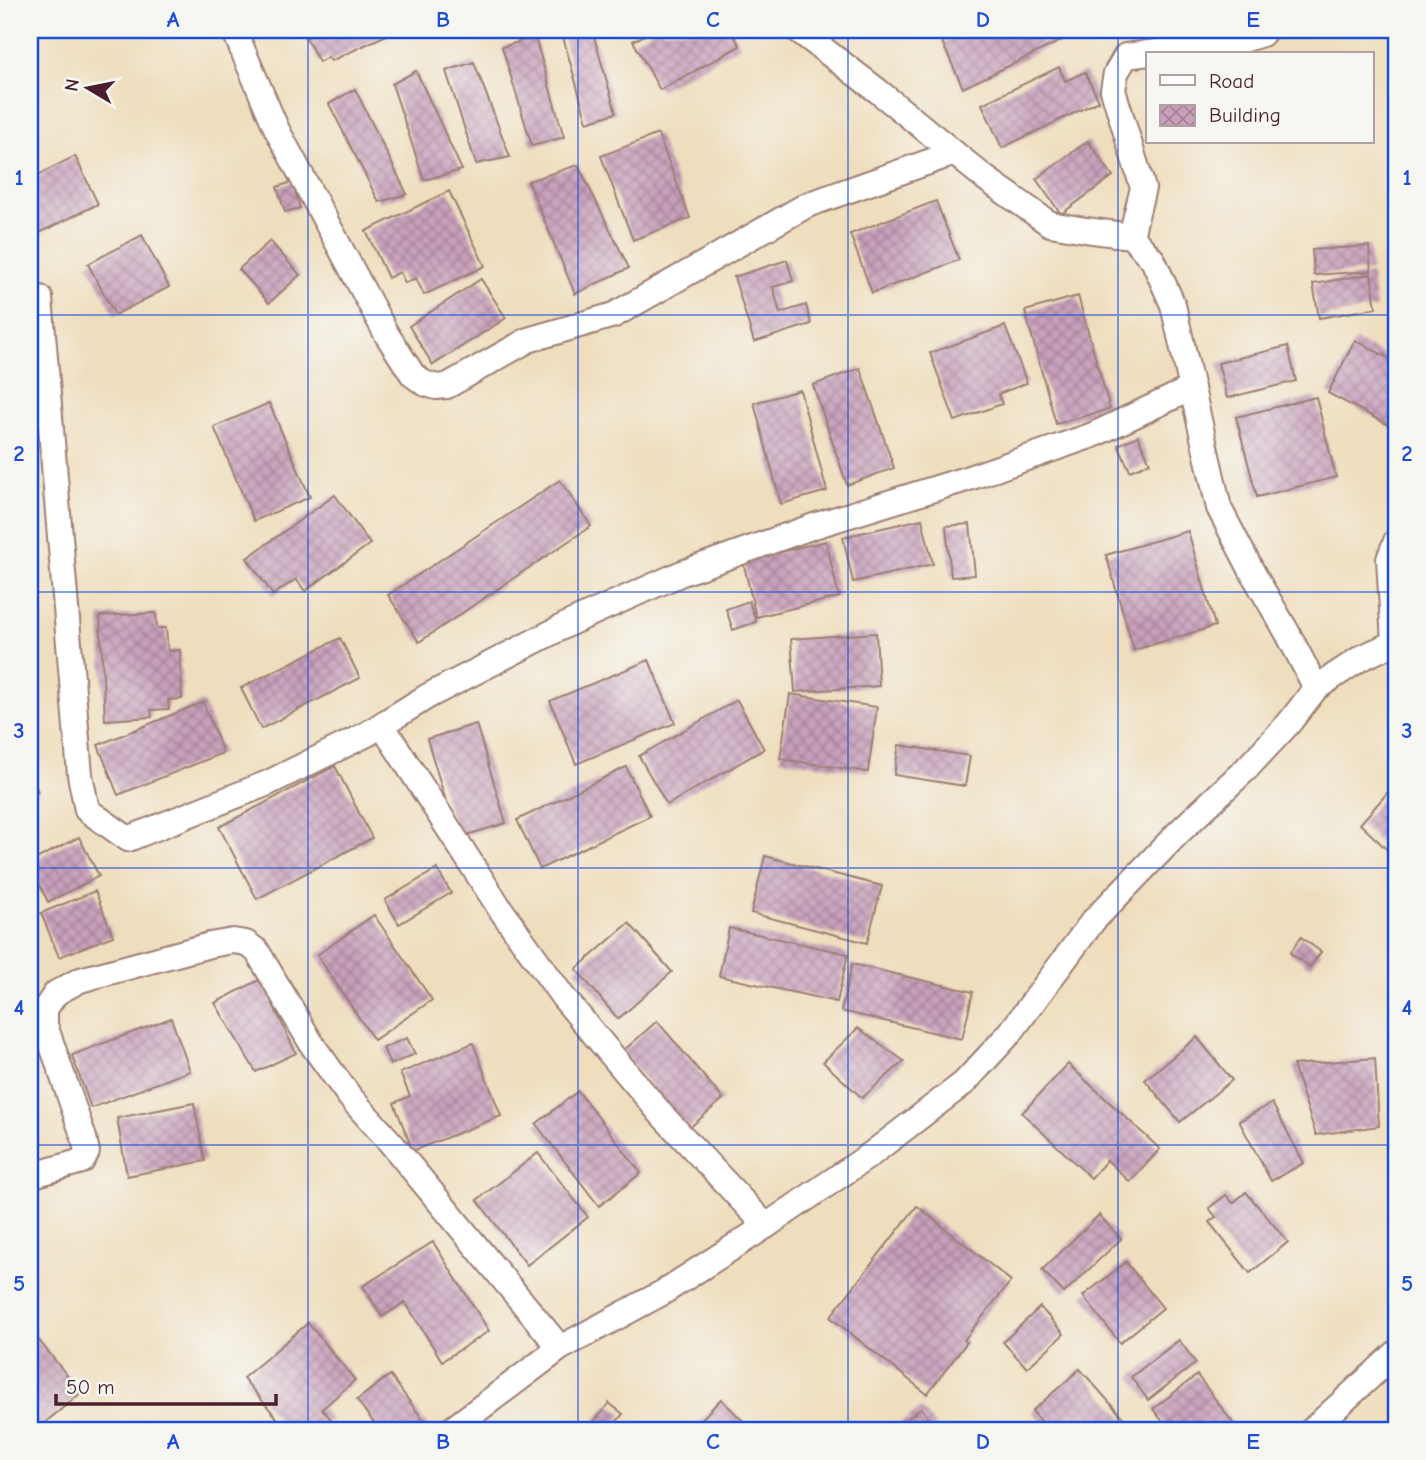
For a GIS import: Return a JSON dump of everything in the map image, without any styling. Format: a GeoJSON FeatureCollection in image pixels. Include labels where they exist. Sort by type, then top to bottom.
{"type":"FeatureCollection","features":[{"type":"Feature","properties":{"kind":"street"},"geometry":{"type":"LineString","coordinates":[[234,30],[277,130],[387,335],[413,375],[436,387],[447,386],[465,377],[528,340],[614,315],[807,205],[954,153]]}},
{"type":"Feature","properties":{"kind":"street"},"geometry":{"type":"LineString","coordinates":[[798,30],[985,178],[1050,224],[1131,236],[1153,260],[1173,305],[1219,508],[1316,688]]}},
{"type":"Feature","properties":{"kind":"street"},"geometry":{"type":"LineString","coordinates":[[1156,52],[1240,41],[1262,34],[1265,30]]}},
{"type":"Feature","properties":{"kind":"street"},"geometry":{"type":"LineString","coordinates":[[1131,236],[1143,188],[1113,90],[1116,73],[1126,56],[1146,53]]}},
{"type":"Feature","properties":{"kind":"street"},"geometry":{"type":"LineString","coordinates":[[40,298],[80,775],[87,810],[128,839],[268,783],[367,734],[428,696],[572,622],[681,573],[814,526],[966,479],[1093,435],[1192,388]]}},
{"type":"Feature","properties":{"kind":"street"},"geometry":{"type":"LineString","coordinates":[[451,1430],[560,1348],[662,1293],[766,1227],[870,1155],[964,1083],[1010,1033],[1093,921],[1179,832],[1247,768],[1289,723],[1316,688],[1361,658],[1395,642],[1389,559],[1396,541]]}},
{"type":"Feature","properties":{"kind":"street"},"geometry":{"type":"LineString","coordinates":[[382,725],[499,907],[563,997],[662,1115],[766,1227]]}},
{"type":"Feature","properties":{"kind":"street"},"geometry":{"type":"LineString","coordinates":[[30,1176],[82,1161],[87,1152],[45,1026],[45,1009],[56,993],[80,981],[210,946],[233,941],[246,943],[257,951],[313,1046],[350,1097],[560,1348]]}},
{"type":"Feature","properties":{"kind":"street"},"geometry":{"type":"LineString","coordinates":[[1312,1430],[1396,1353]]}},
{"type":"Feature","properties":{"kind":"building"},"geometry":{"type":"Polygon","coordinates":[[[313,30],[397,30],[331,61],[328,57],[319,62],[306,38],[315,33],[313,30]]]}},
{"type":"Feature","properties":{"kind":"building"},"geometry":{"type":"Polygon","coordinates":[[[561,30],[592,30],[616,113],[587,122],[561,30]]]}},
{"type":"Feature","properties":{"kind":"building"},"geometry":{"type":"Polygon","coordinates":[[[654,30],[731,30],[740,46],[660,90],[633,41],[654,30]]]}},
{"type":"Feature","properties":{"kind":"building"},"geometry":{"type":"Polygon","coordinates":[[[969,30],[1079,32],[963,88],[942,42],[969,30]]]}},
{"type":"Feature","properties":{"kind":"building"},"geometry":{"type":"Polygon","coordinates":[[[1127,30],[1181,30],[1181,37],[1127,36],[1127,30]]]}},
{"type":"Feature","properties":{"kind":"building"},"geometry":{"type":"Polygon","coordinates":[[[535,37],[564,137],[532,146],[502,47],[535,37]]]}},
{"type":"Feature","properties":{"kind":"building"},"geometry":{"type":"Polygon","coordinates":[[[474,62],[510,157],[476,164],[446,71],[474,62]]]}},
{"type":"Feature","properties":{"kind":"building"},"geometry":{"type":"Polygon","coordinates":[[[1059,67],[1065,81],[1085,72],[1099,101],[1002,148],[982,104],[1059,67]]]}},
{"type":"Feature","properties":{"kind":"building"},"geometry":{"type":"Polygon","coordinates":[[[416,71],[462,170],[424,180],[392,84],[416,71]]]}},
{"type":"Feature","properties":{"kind":"building"},"geometry":{"type":"Polygon","coordinates":[[[355,89],[407,194],[379,202],[329,104],[355,89]]]}},
{"type":"Feature","properties":{"kind":"building"},"geometry":{"type":"Polygon","coordinates":[[[658,134],[690,218],[633,240],[601,156],[658,134]]]}},
{"type":"Feature","properties":{"kind":"building"},"geometry":{"type":"Polygon","coordinates":[[[1088,141],[1113,176],[1061,214],[1036,179],[1088,141]]]}},
{"type":"Feature","properties":{"kind":"building"},"geometry":{"type":"Polygon","coordinates":[[[75,156],[98,204],[33,236],[30,228],[30,179],[75,156]]]}},
{"type":"Feature","properties":{"kind":"building"},"geometry":{"type":"Polygon","coordinates":[[[578,165],[629,268],[575,294],[528,181],[578,165]]]}},
{"type":"Feature","properties":{"kind":"building"},"geometry":{"type":"Polygon","coordinates":[[[292,182],[300,208],[285,212],[277,187],[292,182]]]}},
{"type":"Feature","properties":{"kind":"building"},"geometry":{"type":"Polygon","coordinates":[[[449,191],[485,266],[424,295],[416,278],[405,283],[400,272],[388,278],[366,231],[449,191]]]}},
{"type":"Feature","properties":{"kind":"building"},"geometry":{"type":"Polygon","coordinates":[[[936,201],[959,260],[872,293],[850,234],[936,201]]]}},
{"type":"Feature","properties":{"kind":"building"},"geometry":{"type":"Polygon","coordinates":[[[142,235],[169,287],[115,315],[88,264],[142,235]]]}},
{"type":"Feature","properties":{"kind":"building"},"geometry":{"type":"Polygon","coordinates":[[[270,241],[300,275],[269,303],[239,269],[270,241]]]}},
{"type":"Feature","properties":{"kind":"building"},"geometry":{"type":"Polygon","coordinates":[[[1369,246],[1371,271],[1314,275],[1312,250],[1369,246]]]}},
{"type":"Feature","properties":{"kind":"building"},"geometry":{"type":"Polygon","coordinates":[[[787,260],[793,281],[773,287],[780,313],[806,305],[811,324],[754,342],[734,277],[787,260]]]}},
{"type":"Feature","properties":{"kind":"building"},"geometry":{"type":"Polygon","coordinates":[[[1371,274],[1376,308],[1319,318],[1313,284],[1371,274]]]}},
{"type":"Feature","properties":{"kind":"building"},"geometry":{"type":"Polygon","coordinates":[[[481,279],[506,318],[433,365],[409,326],[481,279]]]}},
{"type":"Feature","properties":{"kind":"building"},"geometry":{"type":"Polygon","coordinates":[[[1078,296],[1110,409],[1056,424],[1025,311],[1078,296]]]}},
{"type":"Feature","properties":{"kind":"building"},"geometry":{"type":"Polygon","coordinates":[[[1005,326],[1027,383],[998,394],[1002,404],[955,421],[930,353],[1005,326]]]}},
{"type":"Feature","properties":{"kind":"building"},"geometry":{"type":"Polygon","coordinates":[[[1355,340],[1396,362],[1396,429],[1328,393],[1355,340]]]}},
{"type":"Feature","properties":{"kind":"building"},"geometry":{"type":"Polygon","coordinates":[[[1288,346],[1296,381],[1227,398],[1218,363],[1288,346]]]}},
{"type":"Feature","properties":{"kind":"building"},"geometry":{"type":"Polygon","coordinates":[[[860,368],[894,468],[847,485],[813,385],[860,368]]]}},
{"type":"Feature","properties":{"kind":"building"},"geometry":{"type":"Polygon","coordinates":[[[800,390],[827,491],[781,504],[754,403],[800,390]]]}},
{"type":"Feature","properties":{"kind":"building"},"geometry":{"type":"Polygon","coordinates":[[[1316,397],[1336,477],[1257,497],[1236,417],[1316,397]]]}},
{"type":"Feature","properties":{"kind":"building"},"geometry":{"type":"Polygon","coordinates":[[[269,403],[310,497],[254,521],[214,427],[269,403]]]}},
{"type":"Feature","properties":{"kind":"building"},"geometry":{"type":"Polygon","coordinates":[[[1138,436],[1150,463],[1130,471],[1118,445],[1138,436]]]}},
{"type":"Feature","properties":{"kind":"building"},"geometry":{"type":"Polygon","coordinates":[[[560,480],[591,526],[419,642],[388,595],[560,480]]]}},
{"type":"Feature","properties":{"kind":"building"},"geometry":{"type":"Polygon","coordinates":[[[335,495],[370,544],[305,591],[296,579],[273,595],[247,558],[335,495]]]}},
{"type":"Feature","properties":{"kind":"building"},"geometry":{"type":"Polygon","coordinates":[[[922,519],[933,564],[853,582],[843,537],[922,519]]]}},
{"type":"Feature","properties":{"kind":"building"},"geometry":{"type":"Polygon","coordinates":[[[970,524],[975,575],[951,577],[946,526],[970,524]]]}},
{"type":"Feature","properties":{"kind":"building"},"geometry":{"type":"Polygon","coordinates":[[[1188,531],[1215,626],[1134,650],[1106,555],[1188,531]]]}},
{"type":"Feature","properties":{"kind":"building"},"geometry":{"type":"Polygon","coordinates":[[[826,541],[839,597],[756,617],[743,561],[826,541]]]}},
{"type":"Feature","properties":{"kind":"building"},"geometry":{"type":"Polygon","coordinates":[[[749,601],[756,622],[733,630],[726,609],[749,601]]]}},
{"type":"Feature","properties":{"kind":"building"},"geometry":{"type":"Polygon","coordinates":[[[156,613],[157,628],[166,628],[168,651],[180,650],[182,699],[168,700],[169,709],[151,710],[152,717],[105,720],[100,616],[156,613]]]}},
{"type":"Feature","properties":{"kind":"building"},"geometry":{"type":"Polygon","coordinates":[[[876,633],[879,686],[795,692],[791,639],[876,633]]]}},
{"type":"Feature","properties":{"kind":"building"},"geometry":{"type":"Polygon","coordinates":[[[340,638],[360,678],[261,729],[241,688],[340,638]]]}},
{"type":"Feature","properties":{"kind":"building"},"geometry":{"type":"Polygon","coordinates":[[[649,660],[675,723],[576,764],[550,701],[649,660]]]}},
{"type":"Feature","properties":{"kind":"building"},"geometry":{"type":"Polygon","coordinates":[[[790,694],[877,707],[868,772],[780,759],[790,694]]]}},
{"type":"Feature","properties":{"kind":"building"},"geometry":{"type":"Polygon","coordinates":[[[737,700],[764,749],[667,805],[639,756],[737,700]]]}},
{"type":"Feature","properties":{"kind":"building"},"geometry":{"type":"Polygon","coordinates":[[[203,702],[223,753],[118,795],[98,745],[203,702]]]}},
{"type":"Feature","properties":{"kind":"building"},"geometry":{"type":"Polygon","coordinates":[[[476,724],[506,823],[457,838],[427,739],[476,724]]]}},
{"type":"Feature","properties":{"kind":"building"},"geometry":{"type":"Polygon","coordinates":[[[899,745],[970,756],[965,786],[894,775],[899,745]]]}},
{"type":"Feature","properties":{"kind":"building"},"geometry":{"type":"Polygon","coordinates":[[[335,766],[372,838],[257,899],[219,827],[335,766]]]}},
{"type":"Feature","properties":{"kind":"building"},"geometry":{"type":"Polygon","coordinates":[[[626,767],[650,816],[540,869],[517,820],[626,767]]]}},
{"type":"Feature","properties":{"kind":"building"},"geometry":{"type":"Polygon","coordinates":[[[30,772],[38,792],[30,796],[30,772]]]}},
{"type":"Feature","properties":{"kind":"building"},"geometry":{"type":"Polygon","coordinates":[[[1396,783],[1396,858],[1360,824],[1396,783]]]}},
{"type":"Feature","properties":{"kind":"building"},"geometry":{"type":"Polygon","coordinates":[[[79,837],[99,876],[48,902],[30,862],[79,837]]]}},
{"type":"Feature","properties":{"kind":"building"},"geometry":{"type":"Polygon","coordinates":[[[765,856],[882,886],[867,943],[751,913],[765,856]]]}},
{"type":"Feature","properties":{"kind":"building"},"geometry":{"type":"Polygon","coordinates":[[[437,869],[451,893],[399,924],[385,900],[437,869]]]}},
{"type":"Feature","properties":{"kind":"building"},"geometry":{"type":"Polygon","coordinates":[[[95,891],[113,936],[59,957],[41,913],[95,891]]]}},
{"type":"Feature","properties":{"kind":"building"},"geometry":{"type":"Polygon","coordinates":[[[374,915],[432,1000],[374,1040],[317,955],[374,915]]]}},
{"type":"Feature","properties":{"kind":"building"},"geometry":{"type":"Polygon","coordinates":[[[629,923],[672,972],[618,1019],[576,969],[629,923]]]}},
{"type":"Feature","properties":{"kind":"building"},"geometry":{"type":"Polygon","coordinates":[[[729,928],[848,954],[837,1002],[719,976],[729,928]]]}},
{"type":"Feature","properties":{"kind":"building"},"geometry":{"type":"Polygon","coordinates":[[[1301,937],[1321,952],[1310,967],[1290,953],[1301,937]]]}},
{"type":"Feature","properties":{"kind":"building"},"geometry":{"type":"Polygon","coordinates":[[[852,964],[973,992],[962,1039],[841,1011],[852,964]]]}},
{"type":"Feature","properties":{"kind":"building"},"geometry":{"type":"Polygon","coordinates":[[[261,979],[296,1053],[256,1072],[215,1003],[261,979]]]}},
{"type":"Feature","properties":{"kind":"building"},"geometry":{"type":"Polygon","coordinates":[[[171,1018],[190,1071],[91,1108],[72,1055],[171,1018]]]}},
{"type":"Feature","properties":{"kind":"building"},"geometry":{"type":"Polygon","coordinates":[[[657,1021],[723,1099],[688,1129],[622,1052],[657,1021]]]}},
{"type":"Feature","properties":{"kind":"building"},"geometry":{"type":"Polygon","coordinates":[[[858,1028],[904,1061],[862,1098],[823,1062],[858,1028]]]}},
{"type":"Feature","properties":{"kind":"building"},"geometry":{"type":"Polygon","coordinates":[[[1197,1037],[1232,1080],[1180,1122],[1145,1080],[1197,1037]]]}},
{"type":"Feature","properties":{"kind":"building"},"geometry":{"type":"Polygon","coordinates":[[[407,1038],[415,1054],[390,1065],[383,1048],[407,1038]]]}},
{"type":"Feature","properties":{"kind":"building"},"geometry":{"type":"Polygon","coordinates":[[[473,1043],[501,1116],[413,1151],[394,1103],[410,1096],[400,1073],[473,1043]]]}},
{"type":"Feature","properties":{"kind":"building"},"geometry":{"type":"Polygon","coordinates":[[[1396,1048],[1396,1089],[1389,1088],[1396,1048]]]}},
{"type":"Feature","properties":{"kind":"building"},"geometry":{"type":"Polygon","coordinates":[[[1375,1058],[1379,1126],[1316,1135],[1293,1065],[1375,1058]]]}},
{"type":"Feature","properties":{"kind":"building"},"geometry":{"type":"Polygon","coordinates":[[[1068,1064],[1160,1149],[1130,1182],[1107,1160],[1091,1178],[1022,1113],[1068,1064]]]}},
{"type":"Feature","properties":{"kind":"building"},"geometry":{"type":"Polygon","coordinates":[[[578,1091],[641,1173],[599,1206],[536,1124],[578,1091]]]}},
{"type":"Feature","properties":{"kind":"building"},"geometry":{"type":"Polygon","coordinates":[[[194,1103],[205,1161],[127,1176],[117,1118],[194,1103]]]}},
{"type":"Feature","properties":{"kind":"building"},"geometry":{"type":"Polygon","coordinates":[[[1272,1103],[1304,1163],[1271,1181],[1239,1121],[1272,1103]]]}},
{"type":"Feature","properties":{"kind":"building"},"geometry":{"type":"Polygon","coordinates":[[[538,1153],[588,1217],[527,1265],[477,1200],[538,1153]]]}},
{"type":"Feature","properties":{"kind":"building"},"geometry":{"type":"Polygon","coordinates":[[[1246,1192],[1288,1242],[1250,1273],[1209,1222],[1216,1217],[1209,1208],[1226,1195],[1233,1203],[1246,1192]]]}},
{"type":"Feature","properties":{"kind":"building"},"geometry":{"type":"Polygon","coordinates":[[[917,1206],[1011,1281],[964,1340],[967,1342],[927,1394],[830,1317],[917,1206]]]}},
{"type":"Feature","properties":{"kind":"building"},"geometry":{"type":"Polygon","coordinates":[[[1099,1215],[1121,1239],[1064,1293],[1042,1270],[1099,1215]]]}},
{"type":"Feature","properties":{"kind":"building"},"geometry":{"type":"Polygon","coordinates":[[[433,1242],[489,1331],[442,1361],[405,1302],[382,1317],[363,1286],[433,1242]]]}},
{"type":"Feature","properties":{"kind":"building"},"geometry":{"type":"Polygon","coordinates":[[[1126,1262],[1163,1308],[1120,1343],[1083,1296],[1126,1262]]]}},
{"type":"Feature","properties":{"kind":"building"},"geometry":{"type":"Polygon","coordinates":[[[1040,1307],[1064,1334],[1027,1368],[1003,1342],[1040,1307]]]}},
{"type":"Feature","properties":{"kind":"building"},"geometry":{"type":"Polygon","coordinates":[[[308,1323],[355,1380],[322,1409],[331,1419],[318,1430],[287,1430],[243,1378],[308,1323]]]}},
{"type":"Feature","properties":{"kind":"building"},"geometry":{"type":"Polygon","coordinates":[[[34,1334],[81,1393],[37,1429],[30,1420],[30,1337],[34,1334]]]}},
{"type":"Feature","properties":{"kind":"building"},"geometry":{"type":"Polygon","coordinates":[[[1179,1340],[1196,1363],[1148,1400],[1131,1377],[1179,1340]]]}},
{"type":"Feature","properties":{"kind":"building"},"geometry":{"type":"Polygon","coordinates":[[[1080,1369],[1134,1430],[1049,1430],[1032,1411],[1080,1369]]]}},
{"type":"Feature","properties":{"kind":"building"},"geometry":{"type":"Polygon","coordinates":[[[390,1375],[429,1428],[379,1430],[357,1400],[390,1375]]]}},
{"type":"Feature","properties":{"kind":"building"},"geometry":{"type":"Polygon","coordinates":[[[1197,1375],[1233,1423],[1223,1430],[1169,1430],[1153,1409],[1197,1375]]]}},
{"type":"Feature","properties":{"kind":"building"},"geometry":{"type":"Polygon","coordinates":[[[721,1399],[752,1430],[691,1430],[721,1399]]]}},
{"type":"Feature","properties":{"kind":"building"},"geometry":{"type":"Polygon","coordinates":[[[609,1403],[623,1414],[610,1430],[605,1430],[594,1422],[609,1403]]]}},
{"type":"Feature","properties":{"kind":"building"},"geometry":{"type":"Polygon","coordinates":[[[921,1408],[938,1430],[892,1430],[921,1408]]]}}]}
